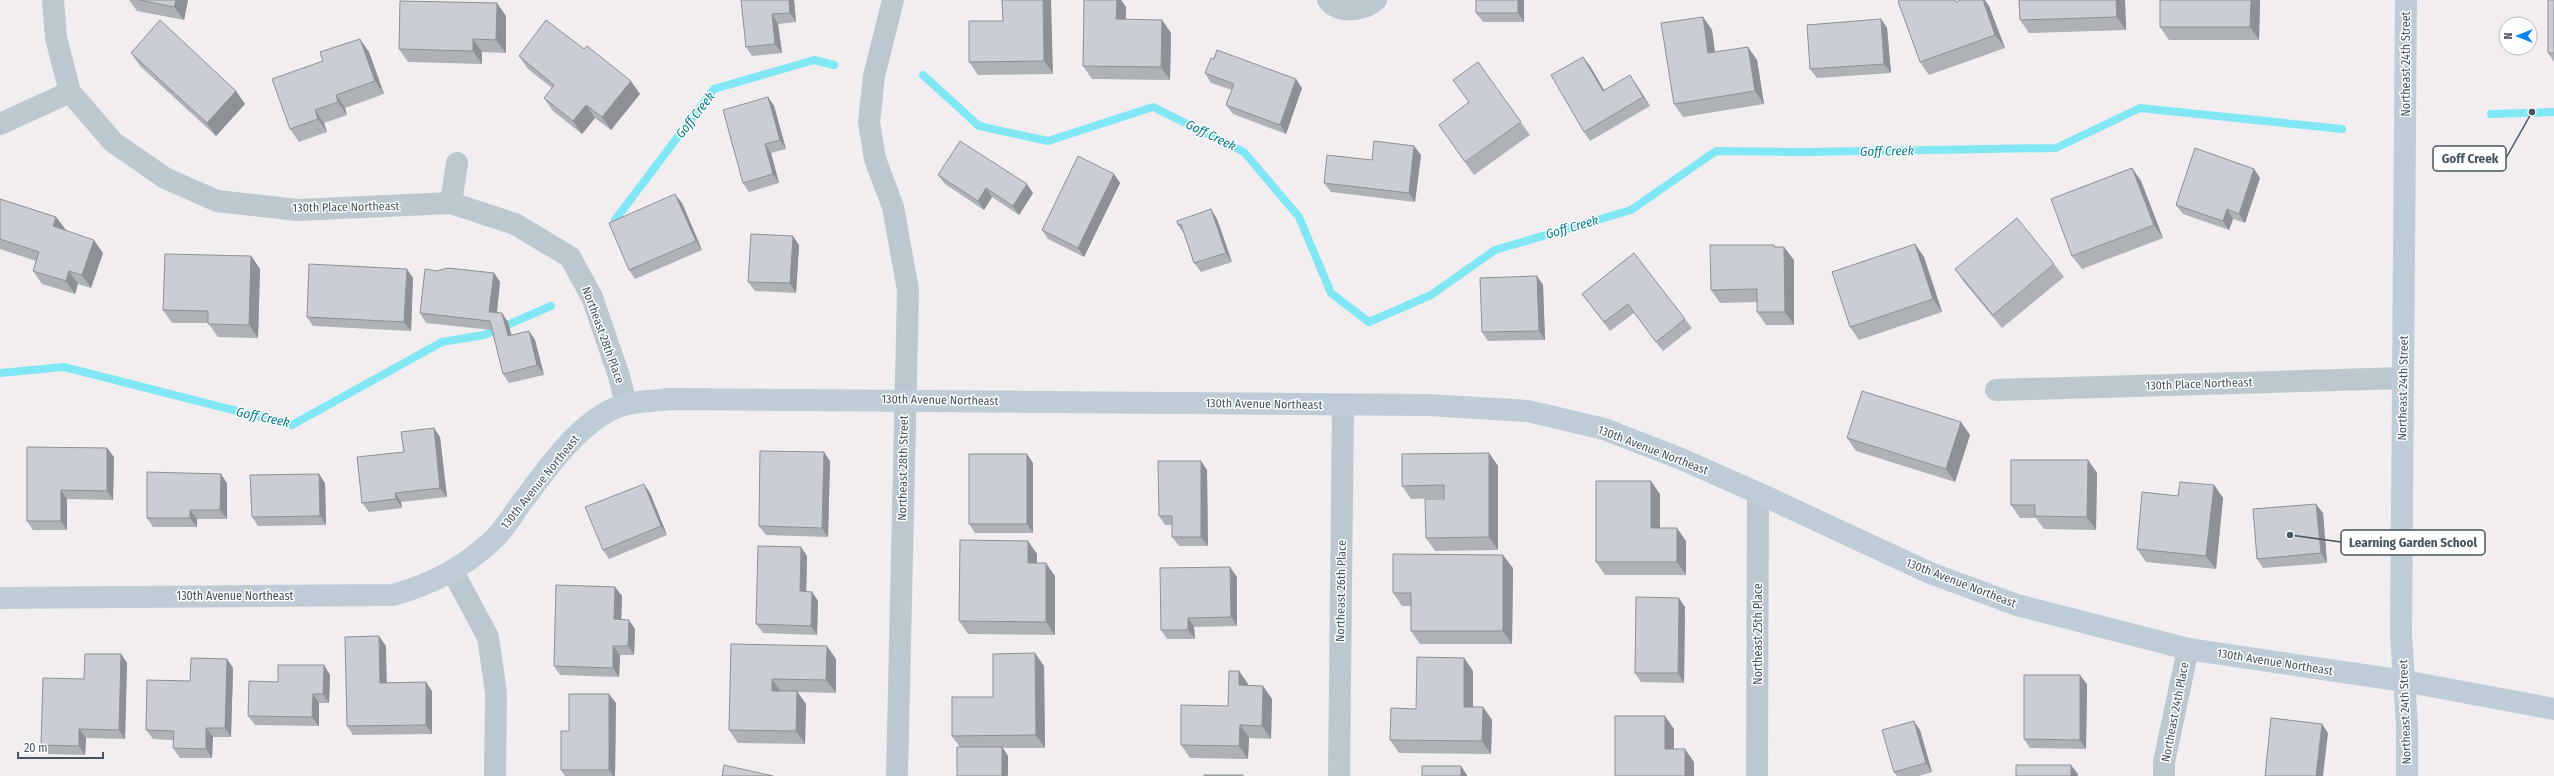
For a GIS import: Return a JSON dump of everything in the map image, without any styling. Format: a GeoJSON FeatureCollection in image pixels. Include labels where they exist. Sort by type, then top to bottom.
{"type":"FeatureCollection","features":[{"type":"Feature","properties":{"kind":"street"},"geometry":{"type":"LineString","coordinates":[[0,124],[70,92],[56,38],[53,0]]}},
{"type":"Feature","properties":{"kind":"street","name":"Northeast 28th Street"},"geometry":{"type":"LineString","coordinates":[[893,0],[874,76],[869,122],[875,158],[893,207],[908,290],[904,399],[897,776]]}},
{"type":"Feature","properties":{"kind":"street"},"geometry":{"type":"LineString","coordinates":[[1328,0],[1340,8],[1354,9],[1370,5],[1376,0]]}},
{"type":"Feature","properties":{"kind":"street","name":"Northeast 24th Street"},"geometry":{"type":"LineString","coordinates":[[2406,0],[2401,635],[2407,776]]}},
{"type":"Feature","properties":{"kind":"street","name":"130th Place Northeast"},"geometry":{"type":"LineString","coordinates":[[70,92],[113,142],[165,178],[217,201],[298,210],[451,203]]}},
{"type":"Feature","properties":{"kind":"street"},"geometry":{"type":"LineString","coordinates":[[451,203],[457,163]]}},
{"type":"Feature","properties":{"kind":"street","name":"Northeast 28th Place"},"geometry":{"type":"LineString","coordinates":[[451,203],[515,224],[570,257],[592,297],[619,376],[626,404]]}},
{"type":"Feature","properties":{"kind":"street","name":"130th Place Northeast"},"geometry":{"type":"LineString","coordinates":[[1996,390],[2402,378]]}},
{"type":"Feature","properties":{"kind":"street","name":"130th Avenue Northeast"},"geometry":{"type":"LineString","coordinates":[[0,598],[393,595],[424,586],[453,572],[494,540],[548,468],[576,435],[598,419],[626,404],[669,399],[904,399],[1428,405],[1528,411],[1604,429],[1679,458],[1930,573],[2017,605],[2188,649],[2404,681],[2554,709]]}},
{"type":"Feature","properties":{"kind":"street","name":"Northeast 26th Place"},"geometry":{"type":"LineString","coordinates":[[1340,776],[1343,405]]}},
{"type":"Feature","properties":{"kind":"street","name":"Northeast 25th Place"},"geometry":{"type":"LineString","coordinates":[[1757,776],[1758,493]]}},
{"type":"Feature","properties":{"kind":"street"},"geometry":{"type":"LineString","coordinates":[[453,572],[488,637],[496,693],[495,776]]}},
{"type":"Feature","properties":{"kind":"street","name":"Northeast 24th Place"},"geometry":{"type":"LineString","coordinates":[[2164,776],[2164,762],[2188,649]]}},
{"type":"Feature","properties":{"kind":"building"},"geometry":{"type":"Polygon","coordinates":[[[139,0],[176,0],[174,7],[139,0]]]}},
{"type":"Feature","properties":{"kind":"building"},"geometry":{"type":"Polygon","coordinates":[[[741,0],[789,0],[790,13],[772,14],[775,44],[746,47],[741,0]]]}},
{"type":"Feature","properties":{"kind":"building"},"geometry":{"type":"Polygon","coordinates":[[[1002,0],[1043,0],[1044,61],[969,62],[969,21],[1003,21],[1002,0]]]}},
{"type":"Feature","properties":{"kind":"building"},"geometry":{"type":"Polygon","coordinates":[[[1084,0],[1117,0],[1116,19],[1162,20],[1161,67],[1083,66],[1084,0]]]}},
{"type":"Feature","properties":{"kind":"building"},"geometry":{"type":"Polygon","coordinates":[[[1476,0],[1518,0],[1518,13],[1476,13],[1476,0]]]}},
{"type":"Feature","properties":{"kind":"building"},"geometry":{"type":"Polygon","coordinates":[[[1955,0],[1956,2],[1961,0],[1983,0],[1995,35],[1920,62],[1898,1],[1955,0]]]}},
{"type":"Feature","properties":{"kind":"building"},"geometry":{"type":"Polygon","coordinates":[[[2019,0],[2116,0],[2117,17],[2020,20],[2019,0]]]}},
{"type":"Feature","properties":{"kind":"building"},"geometry":{"type":"Polygon","coordinates":[[[2160,0],[2251,0],[2250,27],[2160,27],[2160,0]]]}},
{"type":"Feature","properties":{"kind":"building"},"geometry":{"type":"Polygon","coordinates":[[[2548,0],[2554,0],[2554,53],[2548,53],[2548,0]]]}},
{"type":"Feature","properties":{"kind":"building"},"geometry":{"type":"Polygon","coordinates":[[[400,1],[497,3],[496,40],[473,39],[473,51],[399,49],[400,1]]]}},
{"type":"Feature","properties":{"kind":"building"},"geometry":{"type":"Polygon","coordinates":[[[1703,17],[1708,53],[1748,47],[1755,91],[1674,104],[1661,23],[1703,17]]]}},
{"type":"Feature","properties":{"kind":"building"},"geometry":{"type":"Polygon","coordinates":[[[1881,19],[1884,64],[1810,69],[1807,25],[1881,19]]]}},
{"type":"Feature","properties":{"kind":"building"},"geometry":{"type":"Polygon","coordinates":[[[160,20],[236,91],[207,123],[131,53],[160,20]]]}},
{"type":"Feature","properties":{"kind":"building"},"geometry":{"type":"Polygon","coordinates":[[[546,20],[584,49],[587,46],[631,81],[602,117],[586,105],[573,121],[544,98],[554,85],[519,56],[546,20]]]}},
{"type":"Feature","properties":{"kind":"building"},"geometry":{"type":"Polygon","coordinates":[[[360,39],[375,81],[336,95],[338,102],[315,110],[318,119],[290,129],[272,79],[323,61],[320,52],[360,39]]]}},
{"type":"Feature","properties":{"kind":"building"},"geometry":{"type":"Polygon","coordinates":[[[1217,50],[1296,79],[1280,125],[1226,105],[1234,84],[1205,73],[1211,58],[1214,59],[1217,50]]]}},
{"type":"Feature","properties":{"kind":"building"},"geometry":{"type":"Polygon","coordinates":[[[1583,57],[1603,91],[1630,75],[1643,97],[1584,132],[1551,75],[1583,57]]]}},
{"type":"Feature","properties":{"kind":"building"},"geometry":{"type":"Polygon","coordinates":[[[1478,62],[1521,122],[1465,162],[1439,125],[1469,102],[1453,80],[1478,62]]]}},
{"type":"Feature","properties":{"kind":"building"},"geometry":{"type":"Polygon","coordinates":[[[768,97],[780,140],[765,144],[773,174],[743,183],[723,110],[768,97]]]}},
{"type":"Feature","properties":{"kind":"building"},"geometry":{"type":"Polygon","coordinates":[[[960,141],[1027,184],[1013,206],[986,188],[978,201],[938,175],[960,141]]]}},
{"type":"Feature","properties":{"kind":"building"},"geometry":{"type":"Polygon","coordinates":[[[1374,141],[1414,146],[1409,193],[1324,183],[1327,155],[1372,160],[1374,141]]]}},
{"type":"Feature","properties":{"kind":"building"},"geometry":{"type":"Polygon","coordinates":[[[2195,148],[2254,169],[2239,214],[2227,209],[2223,221],[2176,205],[2195,148]]]}},
{"type":"Feature","properties":{"kind":"building"},"geometry":{"type":"Polygon","coordinates":[[[1078,156],[1114,174],[1078,248],[1042,230],[1078,156]]]}},
{"type":"Feature","properties":{"kind":"building"},"geometry":{"type":"Polygon","coordinates":[[[2132,168],[2154,225],[2072,256],[2051,199],[2132,168]]]}},
{"type":"Feature","properties":{"kind":"building"},"geometry":{"type":"Polygon","coordinates":[[[675,194],[696,241],[629,270],[609,223],[675,194]]]}},
{"type":"Feature","properties":{"kind":"building"},"geometry":{"type":"Polygon","coordinates":[[[0,199],[56,217],[53,226],[94,240],[82,275],[69,271],[66,281],[33,271],[39,252],[0,239],[0,199]]]}},
{"type":"Feature","properties":{"kind":"building"},"geometry":{"type":"Polygon","coordinates":[[[1211,209],[1226,253],[1194,263],[1181,224],[1178,225],[1177,221],[1211,209]]]}},
{"type":"Feature","properties":{"kind":"building"},"geometry":{"type":"Polygon","coordinates":[[[2017,218],[2054,264],[1993,315],[1955,269],[2017,218]]]}},
{"type":"Feature","properties":{"kind":"building"},"geometry":{"type":"Polygon","coordinates":[[[751,234],[793,236],[790,283],[748,282],[751,234]]]}},
{"type":"Feature","properties":{"kind":"building"},"geometry":{"type":"Polygon","coordinates":[[[1915,244],[1933,299],[1850,327],[1832,272],[1915,244]]]}},
{"type":"Feature","properties":{"kind":"building"},"geometry":{"type":"Polygon","coordinates":[[[1710,245],[1774,245],[1774,247],[1784,247],[1785,312],[1757,312],[1757,289],[1711,290],[1710,245]]]}},
{"type":"Feature","properties":{"kind":"building"},"geometry":{"type":"Polygon","coordinates":[[[1634,253],[1685,319],[1656,342],[1628,304],[1604,322],[1582,294],[1634,253]]]}},
{"type":"Feature","properties":{"kind":"building"},"geometry":{"type":"Polygon","coordinates":[[[165,254],[251,256],[249,325],[208,324],[208,311],[163,310],[165,254]]]}},
{"type":"Feature","properties":{"kind":"building"},"geometry":{"type":"Polygon","coordinates":[[[309,264],[407,269],[404,322],[307,317],[309,264]]]}},
{"type":"Feature","properties":{"kind":"building"},"geometry":{"type":"Polygon","coordinates":[[[448,268],[494,273],[489,312],[502,313],[508,336],[529,331],[537,365],[503,374],[490,321],[420,313],[425,269],[436,271],[448,268]]]}},
{"type":"Feature","properties":{"kind":"building"},"geometry":{"type":"Polygon","coordinates":[[[1537,276],[1539,331],[1482,332],[1480,278],[1537,276]]]}},
{"type":"Feature","properties":{"kind":"building"},"geometry":{"type":"Polygon","coordinates":[[[1862,391],[1961,422],[1946,469],[1847,438],[1862,391]]]}},
{"type":"Feature","properties":{"kind":"building"},"geometry":{"type":"Polygon","coordinates":[[[434,428],[440,488],[395,493],[396,499],[362,503],[357,457],[404,452],[401,432],[434,428]]]}},
{"type":"Feature","properties":{"kind":"building"},"geometry":{"type":"Polygon","coordinates":[[[27,447],[107,448],[107,491],[61,490],[61,521],[27,521],[27,447]]]}},
{"type":"Feature","properties":{"kind":"building"},"geometry":{"type":"Polygon","coordinates":[[[760,451],[824,452],[822,528],[759,526],[760,451]]]}},
{"type":"Feature","properties":{"kind":"building"},"geometry":{"type":"Polygon","coordinates":[[[1489,453],[1489,537],[1426,538],[1425,499],[1444,499],[1444,485],[1402,486],[1402,454],[1489,453]]]}},
{"type":"Feature","properties":{"kind":"building"},"geometry":{"type":"Polygon","coordinates":[[[969,454],[1027,454],[1027,524],[969,524],[969,454]]]}},
{"type":"Feature","properties":{"kind":"building"},"geometry":{"type":"Polygon","coordinates":[[[2011,460],[2088,460],[2087,517],[2035,516],[2035,505],[2011,505],[2011,460]]]}},
{"type":"Feature","properties":{"kind":"building"},"geometry":{"type":"Polygon","coordinates":[[[1158,461],[1201,461],[1201,537],[1172,537],[1172,516],[1159,516],[1158,461]]]}},
{"type":"Feature","properties":{"kind":"building"},"geometry":{"type":"Polygon","coordinates":[[[147,472],[221,474],[220,510],[190,510],[190,518],[147,518],[147,472]]]}},
{"type":"Feature","properties":{"kind":"building"},"geometry":{"type":"Polygon","coordinates":[[[319,474],[320,516],[252,517],[250,475],[319,474]]]}},
{"type":"Feature","properties":{"kind":"building"},"geometry":{"type":"Polygon","coordinates":[[[1596,481],[1651,481],[1651,528],[1677,528],[1677,562],[1596,562],[1596,481]]]}},
{"type":"Feature","properties":{"kind":"building"},"geometry":{"type":"Polygon","coordinates":[[[2180,482],[2214,485],[2206,556],[2137,549],[2142,492],[2178,496],[2180,482]]]}},
{"type":"Feature","properties":{"kind":"building"},"geometry":{"type":"Polygon","coordinates":[[[644,484],[661,526],[603,550],[585,507],[644,484]]]}},
{"type":"Feature","properties":{"kind":"building"},"geometry":{"type":"Polygon","coordinates":[[[2316,504],[2321,553],[2257,559],[2253,509],[2316,504]]]}},
{"type":"Feature","properties":{"kind":"building"},"geometry":{"type":"Polygon","coordinates":[[[960,540],[1028,541],[1028,563],[1046,563],[1046,622],[959,621],[960,540]]]}},
{"type":"Feature","properties":{"kind":"building"},"geometry":{"type":"Polygon","coordinates":[[[758,546],[801,547],[800,591],[812,592],[811,626],[756,624],[758,546]]]}},
{"type":"Feature","properties":{"kind":"building"},"geometry":{"type":"Polygon","coordinates":[[[1393,554],[1503,555],[1503,631],[1411,631],[1411,593],[1393,593],[1393,554]]]}},
{"type":"Feature","properties":{"kind":"building"},"geometry":{"type":"Polygon","coordinates":[[[1230,567],[1231,617],[1188,618],[1188,630],[1161,630],[1160,568],[1230,567]]]}},
{"type":"Feature","properties":{"kind":"building"},"geometry":{"type":"Polygon","coordinates":[[[556,585],[615,587],[614,619],[629,620],[628,646],[613,646],[613,668],[554,666],[556,585]]]}},
{"type":"Feature","properties":{"kind":"building"},"geometry":{"type":"Polygon","coordinates":[[[1636,597],[1679,598],[1678,673],[1635,673],[1636,597]]]}},
{"type":"Feature","properties":{"kind":"building"},"geometry":{"type":"Polygon","coordinates":[[[379,636],[380,683],[426,682],[426,725],[347,726],[345,637],[379,636]]]}},
{"type":"Feature","properties":{"kind":"building"},"geometry":{"type":"Polygon","coordinates":[[[731,644],[827,646],[826,680],[772,679],[772,691],[797,691],[796,731],[729,730],[731,644]]]}},
{"type":"Feature","properties":{"kind":"building"},"geometry":{"type":"Polygon","coordinates":[[[1035,653],[1036,735],[952,736],[952,697],[993,697],[993,654],[1035,653]]]}},
{"type":"Feature","properties":{"kind":"building"},"geometry":{"type":"Polygon","coordinates":[[[85,654],[121,654],[119,730],[79,729],[79,746],[41,745],[43,678],[84,679],[85,654]]]}},
{"type":"Feature","properties":{"kind":"building"},"geometry":{"type":"Polygon","coordinates":[[[1417,657],[1464,658],[1464,707],[1483,707],[1482,741],[1390,740],[1391,708],[1416,709],[1417,657]]]}},
{"type":"Feature","properties":{"kind":"building"},"geometry":{"type":"Polygon","coordinates":[[[191,658],[227,659],[225,728],[206,728],[206,749],[173,748],[174,731],[146,730],[147,680],[190,681],[191,658]]]}},
{"type":"Feature","properties":{"kind":"building"},"geometry":{"type":"Polygon","coordinates":[[[278,665],[324,665],[323,694],[313,694],[312,717],[248,716],[249,681],[278,682],[278,665]]]}},
{"type":"Feature","properties":{"kind":"building"},"geometry":{"type":"Polygon","coordinates":[[[1229,671],[1239,671],[1239,685],[1263,686],[1262,726],[1240,725],[1239,746],[1181,745],[1181,705],[1228,706],[1229,671]]]}},
{"type":"Feature","properties":{"kind":"building"},"geometry":{"type":"Polygon","coordinates":[[[2024,675],[2080,675],[2080,740],[2024,739],[2024,675]]]}},
{"type":"Feature","properties":{"kind":"building"},"geometry":{"type":"Polygon","coordinates":[[[569,694],[609,694],[609,770],[561,770],[561,731],[569,731],[569,694]]]}},
{"type":"Feature","properties":{"kind":"building"},"geometry":{"type":"Polygon","coordinates":[[[1615,716],[1665,716],[1665,749],[1685,749],[1685,776],[1615,776],[1615,716]]]}},
{"type":"Feature","properties":{"kind":"building"},"geometry":{"type":"Polygon","coordinates":[[[2271,718],[2322,724],[2316,776],[2265,776],[2271,718]]]}},
{"type":"Feature","properties":{"kind":"building"},"geometry":{"type":"Polygon","coordinates":[[[1914,721],[1926,763],[1894,772],[1882,730],[1914,721]]]}},
{"type":"Feature","properties":{"kind":"building"},"geometry":{"type":"Polygon","coordinates":[[[957,747],[1002,747],[1002,776],[957,776],[957,747]]]}},
{"type":"Feature","properties":{"kind":"building"},"geometry":{"type":"Polygon","coordinates":[[[724,765],[773,776],[722,776],[724,765]]]}},
{"type":"Feature","properties":{"kind":"building"},"geometry":{"type":"Polygon","coordinates":[[[2016,765],[2071,765],[2071,776],[2016,776],[2016,765]]]}},
{"type":"Feature","properties":{"kind":"building"},"geometry":{"type":"Polygon","coordinates":[[[1422,766],[1461,766],[1461,776],[1422,776],[1422,766]]]}},
{"type":"Feature","properties":{"kind":"building"},"geometry":{"type":"Polygon","coordinates":[[[1243,775],[1243,776],[1204,776],[1243,775]]]}},
{"type":"Feature","properties":{"kind":"waterway","name":"Goff Creek"},"geometry":{"type":"LineString","coordinates":[[615,220],[714,89],[814,60],[834,65]]}},
{"type":"Feature","properties":{"kind":"waterway","name":"Goff Creek"},"geometry":{"type":"LineString","coordinates":[[923,75],[979,126],[1048,141],[1153,107],[1244,152],[1299,217],[1331,293],[1369,322],[1431,295],[1495,250],[1631,210],[1716,151],[1803,152],[2056,148],[2140,108],[2342,129]]}},
{"type":"Feature","properties":{"kind":"waterway","name":"Goff Creek"},"geometry":{"type":"LineString","coordinates":[[2491,114],[2554,112]]}},
{"type":"Feature","properties":{"kind":"waterway","name":"Goff Creek"},"geometry":{"type":"LineString","coordinates":[[0,373],[64,367],[292,425],[442,342],[484,335],[551,306]]}},
{"type":"Feature","properties":{"kind":"place","name":"Goff Creek"},"geometry":{"type":"Point","coordinates":[2532,112]}},
{"type":"Feature","properties":{"kind":"place","name":"Learning Garden School"},"geometry":{"type":"Point","coordinates":[2290,535]}}]}
